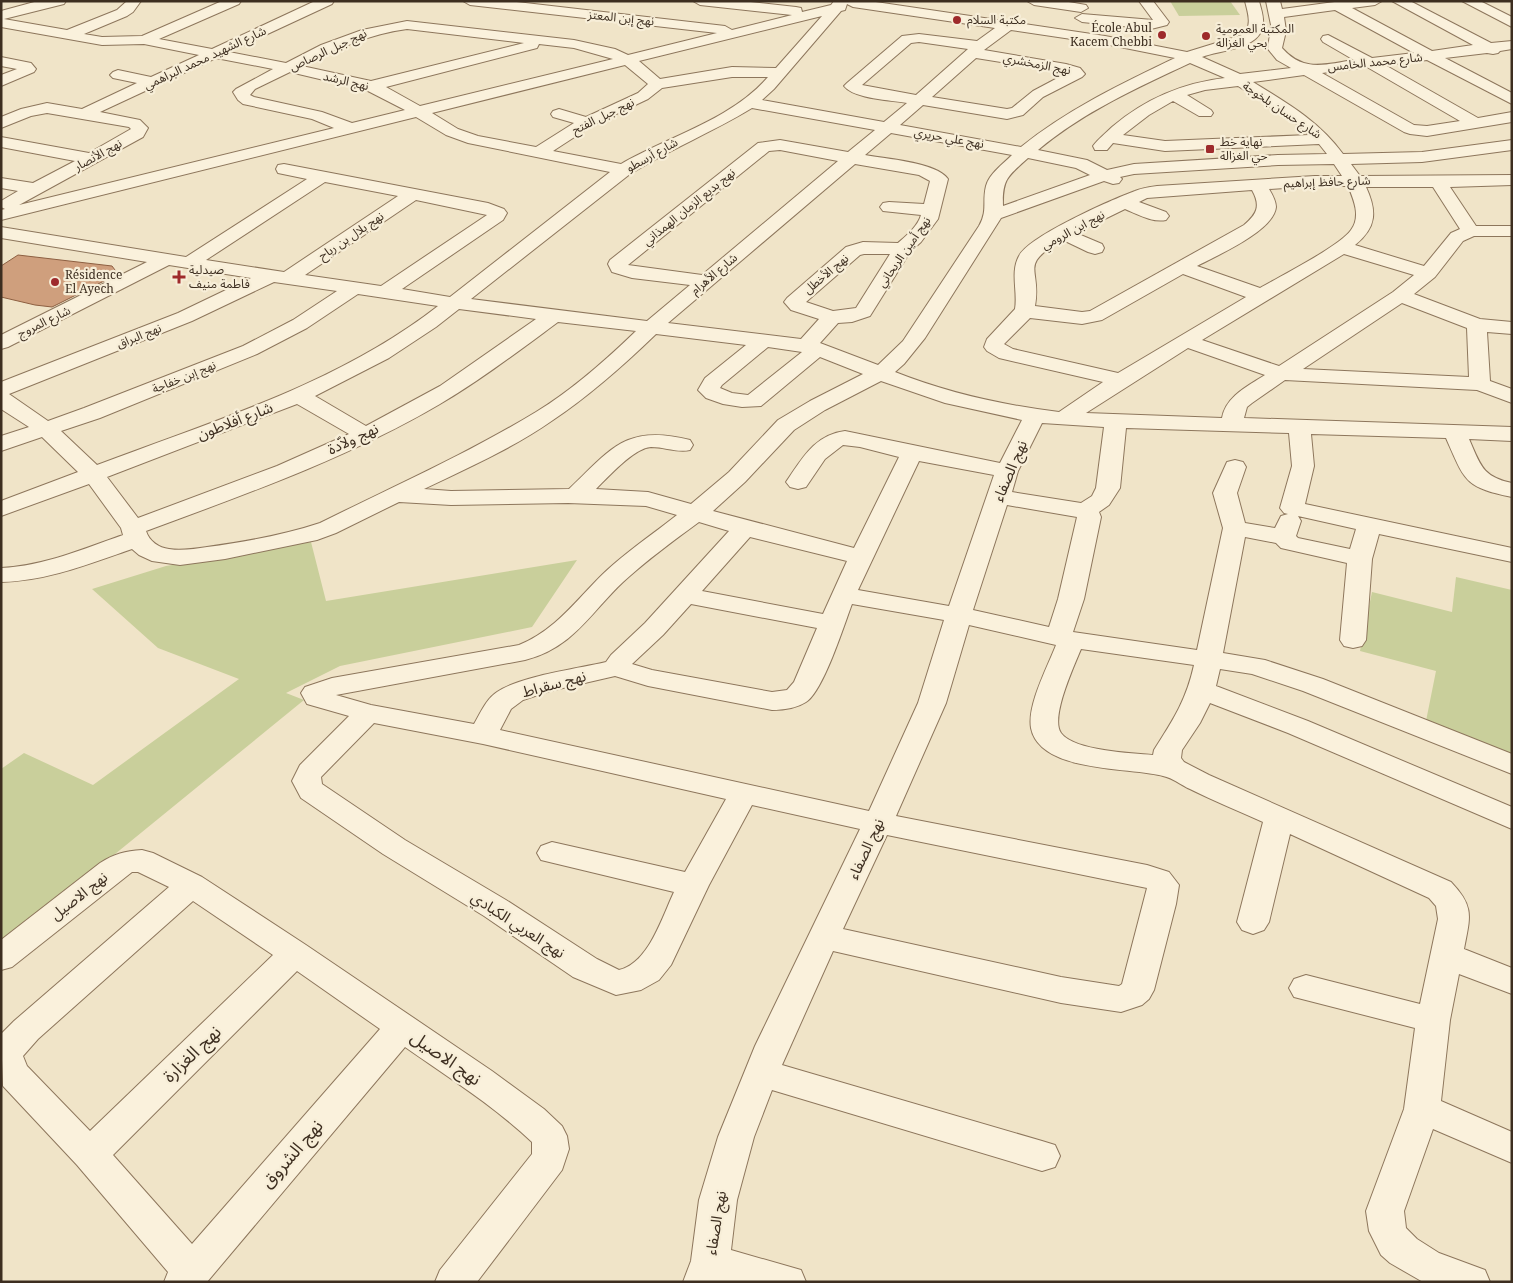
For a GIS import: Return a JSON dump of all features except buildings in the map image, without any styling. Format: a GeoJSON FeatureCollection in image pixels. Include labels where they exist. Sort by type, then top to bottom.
{"type":"FeatureCollection","features":[{"type":"Feature","properties":{"kind":"street"},"geometry":{"type":"LineString","coordinates":[[1,16],[59,1]]}},
{"type":"Feature","properties":{"kind":"street"},"geometry":{"type":"LineString","coordinates":[[68,35],[122,13],[134,1]]}},
{"type":"Feature","properties":{"kind":"street"},"geometry":{"type":"LineString","coordinates":[[1,23],[115,42],[144,40],[234,1]]}},
{"type":"Feature","properties":{"kind":"street","name":"شارع الشهيد محمد البراهمي"},"geometry":{"type":"LineString","coordinates":[[84,114],[327,1]]}},
{"type":"Feature","properties":{"kind":"street","name":"نهج إبن المعتز"},"geometry":{"type":"LineString","coordinates":[[470,1],[738,31]]}},
{"type":"Feature","properties":{"kind":"street"},"geometry":{"type":"LineString","coordinates":[[700,1],[812,13]]}},
{"type":"Feature","properties":{"kind":"street"},"geometry":{"type":"LineString","coordinates":[[1034,1],[1151,25],[1162,22],[1146,1]]}},
{"type":"Feature","properties":{"kind":"street"},"geometry":{"type":"LineString","coordinates":[[824,937],[1061,990],[1121,999],[1130,996],[1137,990],[1163,892],[1163,885],[1158,880],[1146,876],[878,823],[483,735],[368,713],[317,698],[315,693],[332,686],[525,652],[539,647],[563,632],[612,578],[738,477],[770,440],[800,415],[882,373],[895,362],[909,346],[994,214],[995,182],[1026,152],[1075,114],[1094,103],[1211,48],[1249,37],[1256,26],[1252,1]]}},
{"type":"Feature","properties":{"kind":"street"},"geometry":{"type":"LineString","coordinates":[[1376,1],[1275,7],[1279,38],[1275,49],[1282,57],[1410,129],[1427,131],[1512,117]]}},
{"type":"Feature","properties":{"kind":"street"},"geometry":{"type":"LineString","coordinates":[[1398,1],[1512,60]]}},
{"type":"Feature","properties":{"kind":"street"},"geometry":{"type":"LineString","coordinates":[[1469,1],[1512,23]]}},
{"type":"Feature","properties":{"kind":"street"},"geometry":{"type":"LineString","coordinates":[[1,215],[347,127],[850,3]]}},
{"type":"Feature","properties":{"kind":"street","name":"شارع حسان بلخوجة"},"geometry":{"type":"LineString","coordinates":[[850,3],[1066,33],[1148,47],[1190,57],[1239,80],[1303,121],[1324,138],[1354,180],[1364,202],[1364,218],[1359,233],[1342,247],[1121,380],[1049,417]]}},
{"type":"Feature","properties":{"kind":"street","name":"شارع أرسطو"},"geometry":{"type":"LineString","coordinates":[[454,303],[624,170],[652,153],[718,122],[750,104],[850,3]]}},
{"type":"Feature","properties":{"kind":"street"},"geometry":{"type":"LineString","coordinates":[[1341,4],[1430,56],[1512,100]]}},
{"type":"Feature","properties":{"kind":"street"},"geometry":{"type":"LineString","coordinates":[[500,35],[536,9]]}},
{"type":"Feature","properties":{"kind":"street"},"geometry":{"type":"LineString","coordinates":[[1066,33],[1080,9]]}},
{"type":"Feature","properties":{"kind":"street","name":"نهج جبل الرصاص"},"geometry":{"type":"LineString","coordinates":[[347,127],[316,115],[258,104],[243,97],[241,92],[356,35],[381,28],[407,25],[574,44],[627,59]]}},
{"type":"Feature","properties":{"kind":"street","name":"شارع الأهرام"},"geometry":{"type":"LineString","coordinates":[[134,533],[148,550],[169,558],[225,552],[308,535],[328,528],[400,495],[480,454],[545,416],[612,365],[653,326],[888,128],[977,49],[1010,25]]}},
{"type":"Feature","properties":{"kind":"street","name":"نهج الزمخشري"},"geometry":{"type":"LineString","coordinates":[[919,38],[977,49],[1077,72],[1074,76],[1038,94],[1016,112],[1007,114],[861,91],[855,89],[852,85],[908,39],[919,38]]}},
{"type":"Feature","properties":{"kind":"street"},"geometry":{"type":"LineString","coordinates":[[1328,39],[1475,123]]}},
{"type":"Feature","properties":{"kind":"street","name":"نهج الرشد"},"geometry":{"type":"LineString","coordinates":[[144,40],[216,53],[371,86],[387,93],[460,135],[489,143],[624,170]]}},
{"type":"Feature","properties":{"kind":"street"},"geometry":{"type":"LineString","coordinates":[[371,86],[514,50],[544,40]]}},
{"type":"Feature","properties":{"kind":"street","name":"شارع محمد الخامس"},"geometry":{"type":"LineString","coordinates":[[1081,164],[1147,109],[1195,88],[1304,70],[1512,46]]}},
{"type":"Feature","properties":{"kind":"street"},"geometry":{"type":"LineString","coordinates":[[421,57],[453,64]]}},
{"type":"Feature","properties":{"kind":"street"},"geometry":{"type":"LineString","coordinates":[[627,59],[657,84],[732,72],[780,73]]}},
{"type":"Feature","properties":{"kind":"street"},"geometry":{"type":"LineString","coordinates":[[1,61],[26,66],[29,69],[1,81]]}},
{"type":"Feature","properties":{"kind":"street"},"geometry":{"type":"LineString","coordinates":[[118,75],[153,82]]}},
{"type":"Feature","properties":{"kind":"street","name":"نهج جبل الفتح"},"geometry":{"type":"LineString","coordinates":[[538,153],[587,122],[633,102],[657,84]]}},
{"type":"Feature","properties":{"kind":"street"},"geometry":{"type":"LineString","coordinates":[[1019,91],[1038,94]]}},
{"type":"Feature","properties":{"kind":"street"},"geometry":{"type":"LineString","coordinates":[[1173,96],[1183,99],[1205,113]]}},
{"type":"Feature","properties":{"kind":"street","name":"نهج علي حريري"},"geometry":{"type":"LineString","coordinates":[[750,104],[1026,152],[1081,164],[1142,194]]}},
{"type":"Feature","properties":{"kind":"street"},"geometry":{"type":"LineString","coordinates":[[1,123],[41,109],[84,114]]}},
{"type":"Feature","properties":{"kind":"street","name":"نهج الأنصار"},"geometry":{"type":"LineString","coordinates":[[1,209],[137,134],[140,128],[134,123],[84,114]]}},
{"type":"Feature","properties":{"kind":"street"},"geometry":{"type":"LineString","coordinates":[[559,114],[587,122]]}},
{"type":"Feature","properties":{"kind":"street"},"geometry":{"type":"LineString","coordinates":[[1,209],[347,127]]}},
{"type":"Feature","properties":{"kind":"street"},"geometry":{"type":"LineString","coordinates":[[1110,138],[1165,146],[1324,138]]}},
{"type":"Feature","properties":{"kind":"street"},"geometry":{"type":"LineString","coordinates":[[1,142],[92,159]]}},
{"type":"Feature","properties":{"kind":"street","name":"نهج بديع الزمان الهمذاني"},"geometry":{"type":"LineString","coordinates":[[707,281],[632,272],[619,268],[617,264],[764,147],[780,145],[852,158]]}},
{"type":"Feature","properties":{"kind":"street"},"geometry":{"type":"LineString","coordinates":[[994,214],[1105,175],[1134,169],[1339,159],[1422,158],[1512,146]]}},
{"type":"Feature","properties":{"kind":"street","name":"نهج أمين الريحاني"},"geometry":{"type":"LineString","coordinates":[[832,317],[852,316],[863,312],[903,249],[915,238],[929,220],[940,179],[924,171],[852,158]]}},
{"type":"Feature","properties":{"kind":"street"},"geometry":{"type":"LineString","coordinates":[[284,169],[496,211],[497,216],[385,292]]}},
{"type":"Feature","properties":{"kind":"street"},"geometry":{"type":"LineString","coordinates":[[189,263],[321,177]]}},
{"type":"Feature","properties":{"kind":"street","name":"شارع حافظ إبراهيم"},"geometry":{"type":"LineString","coordinates":[[1142,194],[1354,180],[1438,182],[1512,180]]}},
{"type":"Feature","properties":{"kind":"street"},"geometry":{"type":"LineString","coordinates":[[1438,182],[1471,231]]}},
{"type":"Feature","properties":{"kind":"street"},"geometry":{"type":"LineString","coordinates":[[1,183],[35,189]]}},
{"type":"Feature","properties":{"kind":"street"},"geometry":{"type":"LineString","coordinates":[[1121,380],[1006,354],[994,347],[994,343],[1024,311],[1090,318],[1250,228],[1259,221],[1267,210],[1268,201],[1258,185]]}},
{"type":"Feature","properties":{"kind":"street","name":"نهج بلال بن رباح"},"geometry":{"type":"LineString","coordinates":[[281,276],[413,194]]}},
{"type":"Feature","properties":{"kind":"street","name":"نهج ابن الرومي"},"geometry":{"type":"LineString","coordinates":[[1024,311],[1028,292],[1024,268],[1028,255],[1062,233],[1142,194]]}},
{"type":"Feature","properties":{"kind":"street"},"geometry":{"type":"LineString","coordinates":[[1125,203],[1160,216]]}},
{"type":"Feature","properties":{"kind":"street"},"geometry":{"type":"LineString","coordinates":[[889,207],[932,210]]}},
{"type":"Feature","properties":{"kind":"street"},"geometry":{"type":"LineString","coordinates":[[1233,425],[1233,414],[1238,404],[1400,296],[1428,273],[1446,253],[1453,241],[1471,231],[1512,231]]}},
{"type":"Feature","properties":{"kind":"street"},"geometry":{"type":"LineString","coordinates":[[1,232],[189,263],[454,303],[765,340],[812,348],[882,373],[917,388],[955,400],[1049,417],[1512,434]]}},
{"type":"Feature","properties":{"kind":"street"},"geometry":{"type":"LineString","coordinates":[[1062,233],[1095,248]]}},
{"type":"Feature","properties":{"kind":"street"},"geometry":{"type":"LineString","coordinates":[[1342,247],[1428,273]]}},
{"type":"Feature","properties":{"kind":"street","name":"نهج الأخطل"},"geometry":{"type":"LineString","coordinates":[[832,317],[798,306],[794,302],[853,251],[863,248],[903,249]]}},
{"type":"Feature","properties":{"kind":"street","name":"شارع المروج"},"geometry":{"type":"LineString","coordinates":[[1,343],[167,259]]}},
{"type":"Feature","properties":{"kind":"street"},"geometry":{"type":"LineString","coordinates":[[1181,267],[1260,295]]}},
{"type":"Feature","properties":{"kind":"street","name":"نهج البراق"},"geometry":{"type":"LineString","coordinates":[[1,390],[185,317],[281,276]]}},
{"type":"Feature","properties":{"kind":"street","name":"نهج إبن خفاجة"},"geometry":{"type":"LineString","coordinates":[[1,444],[169,384],[250,350],[300,324],[355,288]]}},
{"type":"Feature","properties":{"kind":"street"},"geometry":{"type":"LineString","coordinates":[[1400,296],[1477,324],[1512,328]]}},
{"type":"Feature","properties":{"kind":"street","name":"شارع أفلاطون"},"geometry":{"type":"LineString","coordinates":[[1,509],[299,396],[382,354],[429,323],[454,303]]}},
{"type":"Feature","properties":{"kind":"street","name":"نهج ولاّدة"},"geometry":{"type":"LineString","coordinates":[[1,575],[22,574],[42,570],[366,434],[447,390],[494,360],[556,314]]}},
{"type":"Feature","properties":{"kind":"street"},"geometry":{"type":"LineString","coordinates":[[765,340],[712,382],[709,390],[717,395],[742,401],[758,399],[812,348],[832,317]]}},
{"type":"Feature","properties":{"kind":"street"},"geometry":{"type":"LineString","coordinates":[[1477,324],[1480,384]]}},
{"type":"Feature","properties":{"kind":"street"},"geometry":{"type":"LineString","coordinates":[[1187,341],[1282,374],[1480,384],[1512,397]]}},
{"type":"Feature","properties":{"kind":"street"},"geometry":{"type":"LineString","coordinates":[[299,396],[366,434]]}},
{"type":"Feature","properties":{"kind":"street"},"geometry":{"type":"LineString","coordinates":[[1,399],[46,429],[94,475],[134,533]]}},
{"type":"Feature","properties":{"kind":"street","name":"نهج الصفاء"},"geometry":{"type":"LineString","coordinates":[[706,1271],[718,1200],[736,1137],[761,1073],[932,703],[958,614],[1003,484],[1049,417]]}},
{"type":"Feature","properties":{"kind":"street"},"geometry":{"type":"LineString","coordinates":[[1085,511],[1101,500],[1108,488],[1116,420]]}},
{"type":"Feature","properties":{"kind":"street"},"geometry":{"type":"LineString","coordinates":[[1284,538],[1303,466],[1299,427]]}},
{"type":"Feature","properties":{"kind":"street"},"geometry":{"type":"LineString","coordinates":[[1454,431],[1477,478],[1512,490]]}},
{"type":"Feature","properties":{"kind":"street"},"geometry":{"type":"LineString","coordinates":[[798,482],[817,454],[837,439],[852,438],[912,453],[1085,511],[1089,518],[1071,599],[1065,638],[1050,696],[1045,728],[1050,739],[1060,747],[1079,754],[1173,768],[1199,782],[1440,890],[1451,902],[1454,919],[1433,1020],[1422,1110],[1386,1211],[1389,1234],[1398,1247],[1412,1257],[1449,1275],[1471,1282]]}},
{"type":"Feature","properties":{"kind":"street"},"geometry":{"type":"LineString","coordinates":[[574,498],[620,455],[633,446],[646,441],[661,441],[682,445]]}},
{"type":"Feature","properties":{"kind":"street"},"geometry":{"type":"LineString","coordinates":[[745,528],[654,629],[620,661],[616,668],[657,680],[782,701],[797,696],[807,684],[842,595],[912,453]]}},
{"type":"Feature","properties":{"kind":"street"},"geometry":{"type":"LineString","coordinates":[[1173,768],[1167,758],[1168,750],[1186,723],[1202,690],[1235,528],[1225,493],[1235,467]]}},
{"type":"Feature","properties":{"kind":"street"},"geometry":{"type":"LineString","coordinates":[[400,495],[451,498],[624,496],[648,499],[745,528],[862,557]]}},
{"type":"Feature","properties":{"kind":"street"},"geometry":{"type":"LineString","coordinates":[[1292,508],[1512,555]]}},
{"type":"Feature","properties":{"kind":"street"},"geometry":{"type":"LineString","coordinates":[[1353,640],[1360,559],[1369,525]]}},
{"type":"Feature","properties":{"kind":"street"},"geometry":{"type":"LineString","coordinates":[[1235,528],[1284,538],[1296,545],[1360,559]]}},
{"type":"Feature","properties":{"kind":"street"},"geometry":{"type":"LineString","coordinates":[[685,595],[831,623]]}},
{"type":"Feature","properties":{"kind":"street"},"geometry":{"type":"LineString","coordinates":[[842,595],[958,614],[1065,638],[1256,666],[1281,674],[1512,765]]}},
{"type":"Feature","properties":{"kind":"street","name":"نهج سقراط"},"geometry":{"type":"LineString","coordinates":[[483,735],[500,705],[510,696],[550,683],[616,668]]}},
{"type":"Feature","properties":{"kind":"street"},"geometry":{"type":"LineString","coordinates":[[1202,690],[1298,727],[1512,819]]}},
{"type":"Feature","properties":{"kind":"street","name":"نهج العربي الكبادي"},"geometry":{"type":"LineString","coordinates":[[368,713],[310,772],[306,778],[306,783],[311,791],[394,847],[495,908],[601,977],[616,983],[629,981],[647,971],[660,956],[693,886],[744,793]]}},
{"type":"Feature","properties":{"kind":"street"},"geometry":{"type":"LineString","coordinates":[[1253,922],[1279,817]]}},
{"type":"Feature","properties":{"kind":"street"},"geometry":{"type":"LineString","coordinates":[[552,853],[693,886]]}},
{"type":"Feature","properties":{"kind":"street","name":"نهج الاصيل"},"geometry":{"type":"LineString","coordinates":[[1,958],[125,862],[142,861],[191,885],[295,953],[480,1081],[531,1119],[549,1136],[551,1142],[549,1159],[454,1282]]}},
{"type":"Feature","properties":{"kind":"street"},"geometry":{"type":"LineString","coordinates":[[187,1277],[90,1154],[15,1076],[8,1065],[6,1053],[26,1030],[191,885]]}},
{"type":"Feature","properties":{"kind":"street","name":"نهج الغزارة"},"geometry":{"type":"LineString","coordinates":[[90,1154],[295,953]]}},
{"type":"Feature","properties":{"kind":"street"},"geometry":{"type":"LineString","coordinates":[[1446,955],[1512,982]]}},
{"type":"Feature","properties":{"kind":"street"},"geometry":{"type":"LineString","coordinates":[[1306,988],[1433,1020]]}},
{"type":"Feature","properties":{"kind":"street","name":"نهج الشروق"},"geometry":{"type":"LineString","coordinates":[[187,1277],[402,1027]]}},
{"type":"Feature","properties":{"kind":"street"},"geometry":{"type":"LineString","coordinates":[[761,1073],[1042,1156]]}},
{"type":"Feature","properties":{"kind":"street"},"geometry":{"type":"LineString","coordinates":[[1422,1110],[1512,1148]]}},
{"type":"Feature","properties":{"kind":"street"},"geometry":{"type":"LineString","coordinates":[[706,1271],[786,1282]]}},
{"type":"Feature","properties":{"kind":"green space"},"geometry":{"type":"Polygon","coordinates":[[[1170,1],[1230,1],[1240,15],[1179,16],[1170,1]]]}},
{"type":"Feature","properties":{"kind":"green space"},"geometry":{"type":"Polygon","coordinates":[[[311,542],[326,601],[577,560],[532,627],[340,666],[286,693],[304,700],[1,947],[1,769],[24,753],[93,785],[239,679],[158,648],[92,589],[166,566],[311,542]]]}},
{"type":"Feature","properties":{"kind":"green space"},"geometry":{"type":"Polygon","coordinates":[[[1456,577],[1512,590],[1512,760],[1425,726],[1436,671],[1360,651],[1372,592],[1452,612],[1456,577]]]}},
{"type":"Feature","properties":{"kind":"place","name":"مكتبة السلام"},"geometry":{"type":"Point","coordinates":[957,20]}},
{"type":"Feature","properties":{"kind":"place","name":"École Abul Kacem Chebbi"},"geometry":{"type":"Point","coordinates":[1162,35]}},
{"type":"Feature","properties":{"kind":"place","name":"المكتبة العمومية بحي الغزالة"},"geometry":{"type":"Point","coordinates":[1206,36]}},
{"type":"Feature","properties":{"kind":"place","name":"نهاية خط حي الغزالة"},"geometry":{"type":"Point","coordinates":[1210,149]}},
{"type":"Feature","properties":{"kind":"place","name":"صيدلية فاطمة منيف"},"geometry":{"type":"Point","coordinates":[179,277]}},
{"type":"Feature","properties":{"kind":"place","name":"Résidence El Ayech"},"geometry":{"type":"Point","coordinates":[55,282]}}]}
